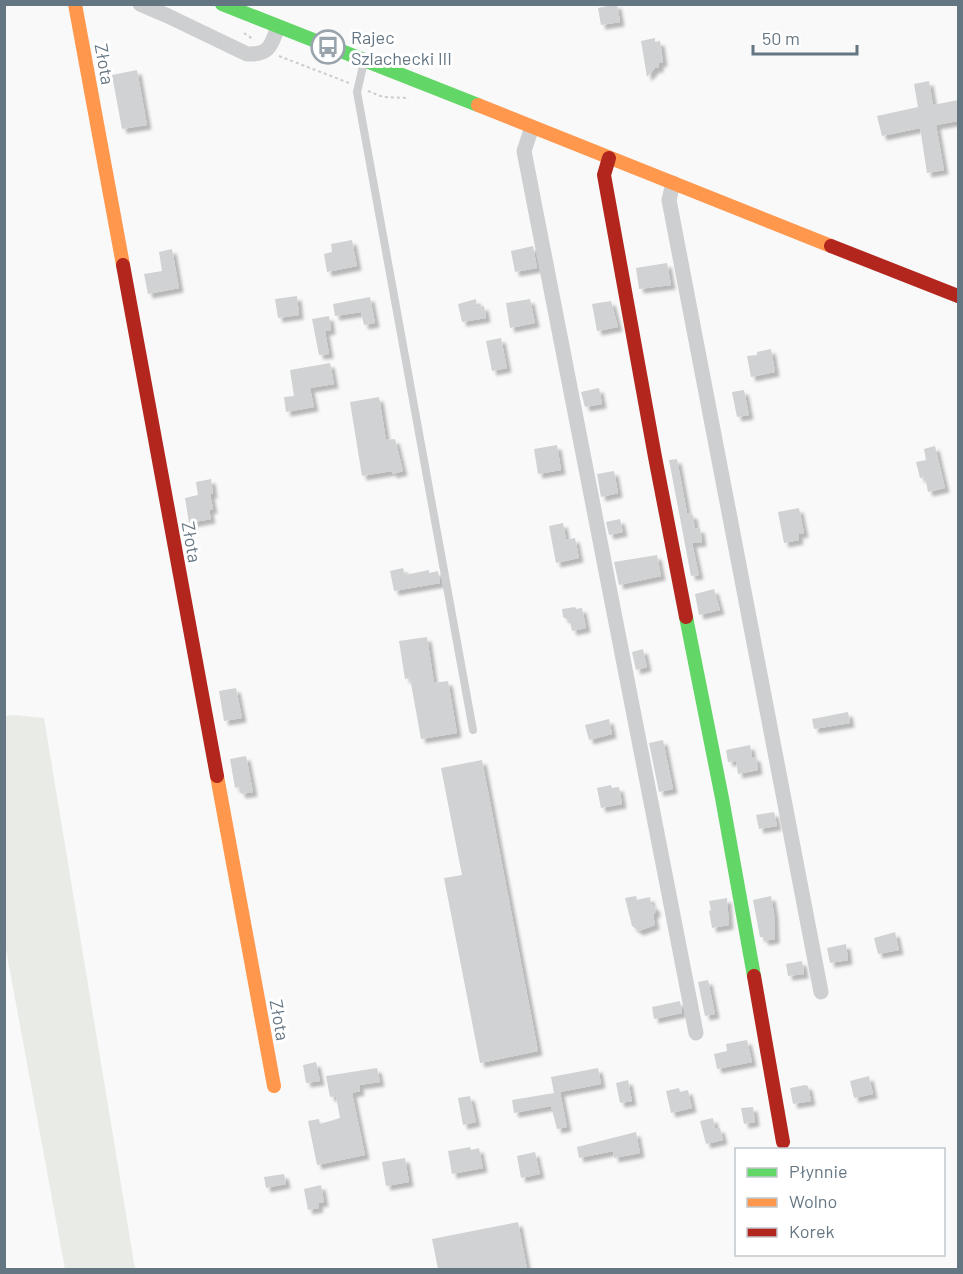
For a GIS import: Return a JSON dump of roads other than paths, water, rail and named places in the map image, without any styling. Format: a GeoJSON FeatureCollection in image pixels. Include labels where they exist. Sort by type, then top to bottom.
{"type":"FeatureCollection","features":[{"type":"Feature","properties":{"kind":"street","name":"Złota"},"geometry":{"type":"LineString","coordinates":[[75,4],[274,1086]]}},
{"type":"Feature","properties":{"kind":"street"},"geometry":{"type":"LineString","coordinates":[[140,4],[247,54],[258,55],[268,49],[278,27]]}},
{"type":"Feature","properties":{"kind":"street"},"geometry":{"type":"LineString","coordinates":[[222,4],[958,296]]}},
{"type":"Feature","properties":{"kind":"street"},"geometry":{"type":"LineString","coordinates":[[532,128],[524,151],[696,1032]]}},
{"type":"Feature","properties":{"kind":"street"},"geometry":{"type":"LineString","coordinates":[[609,158],[604,175],[653,445],[722,798],[783,1142]]}},
{"type":"Feature","properties":{"kind":"street"},"geometry":{"type":"LineString","coordinates":[[673,183],[669,200],[821,992]]}},
{"type":"Feature","properties":{"kind":"lane"},"geometry":{"type":"LineString","coordinates":[[364,61],[357,87],[473,730]]}},
{"type":"Feature","properties":{"kind":"place","name":"Rajec Szlachecki III"},"geometry":{"type":"Point","coordinates":[328,47]}}]}
